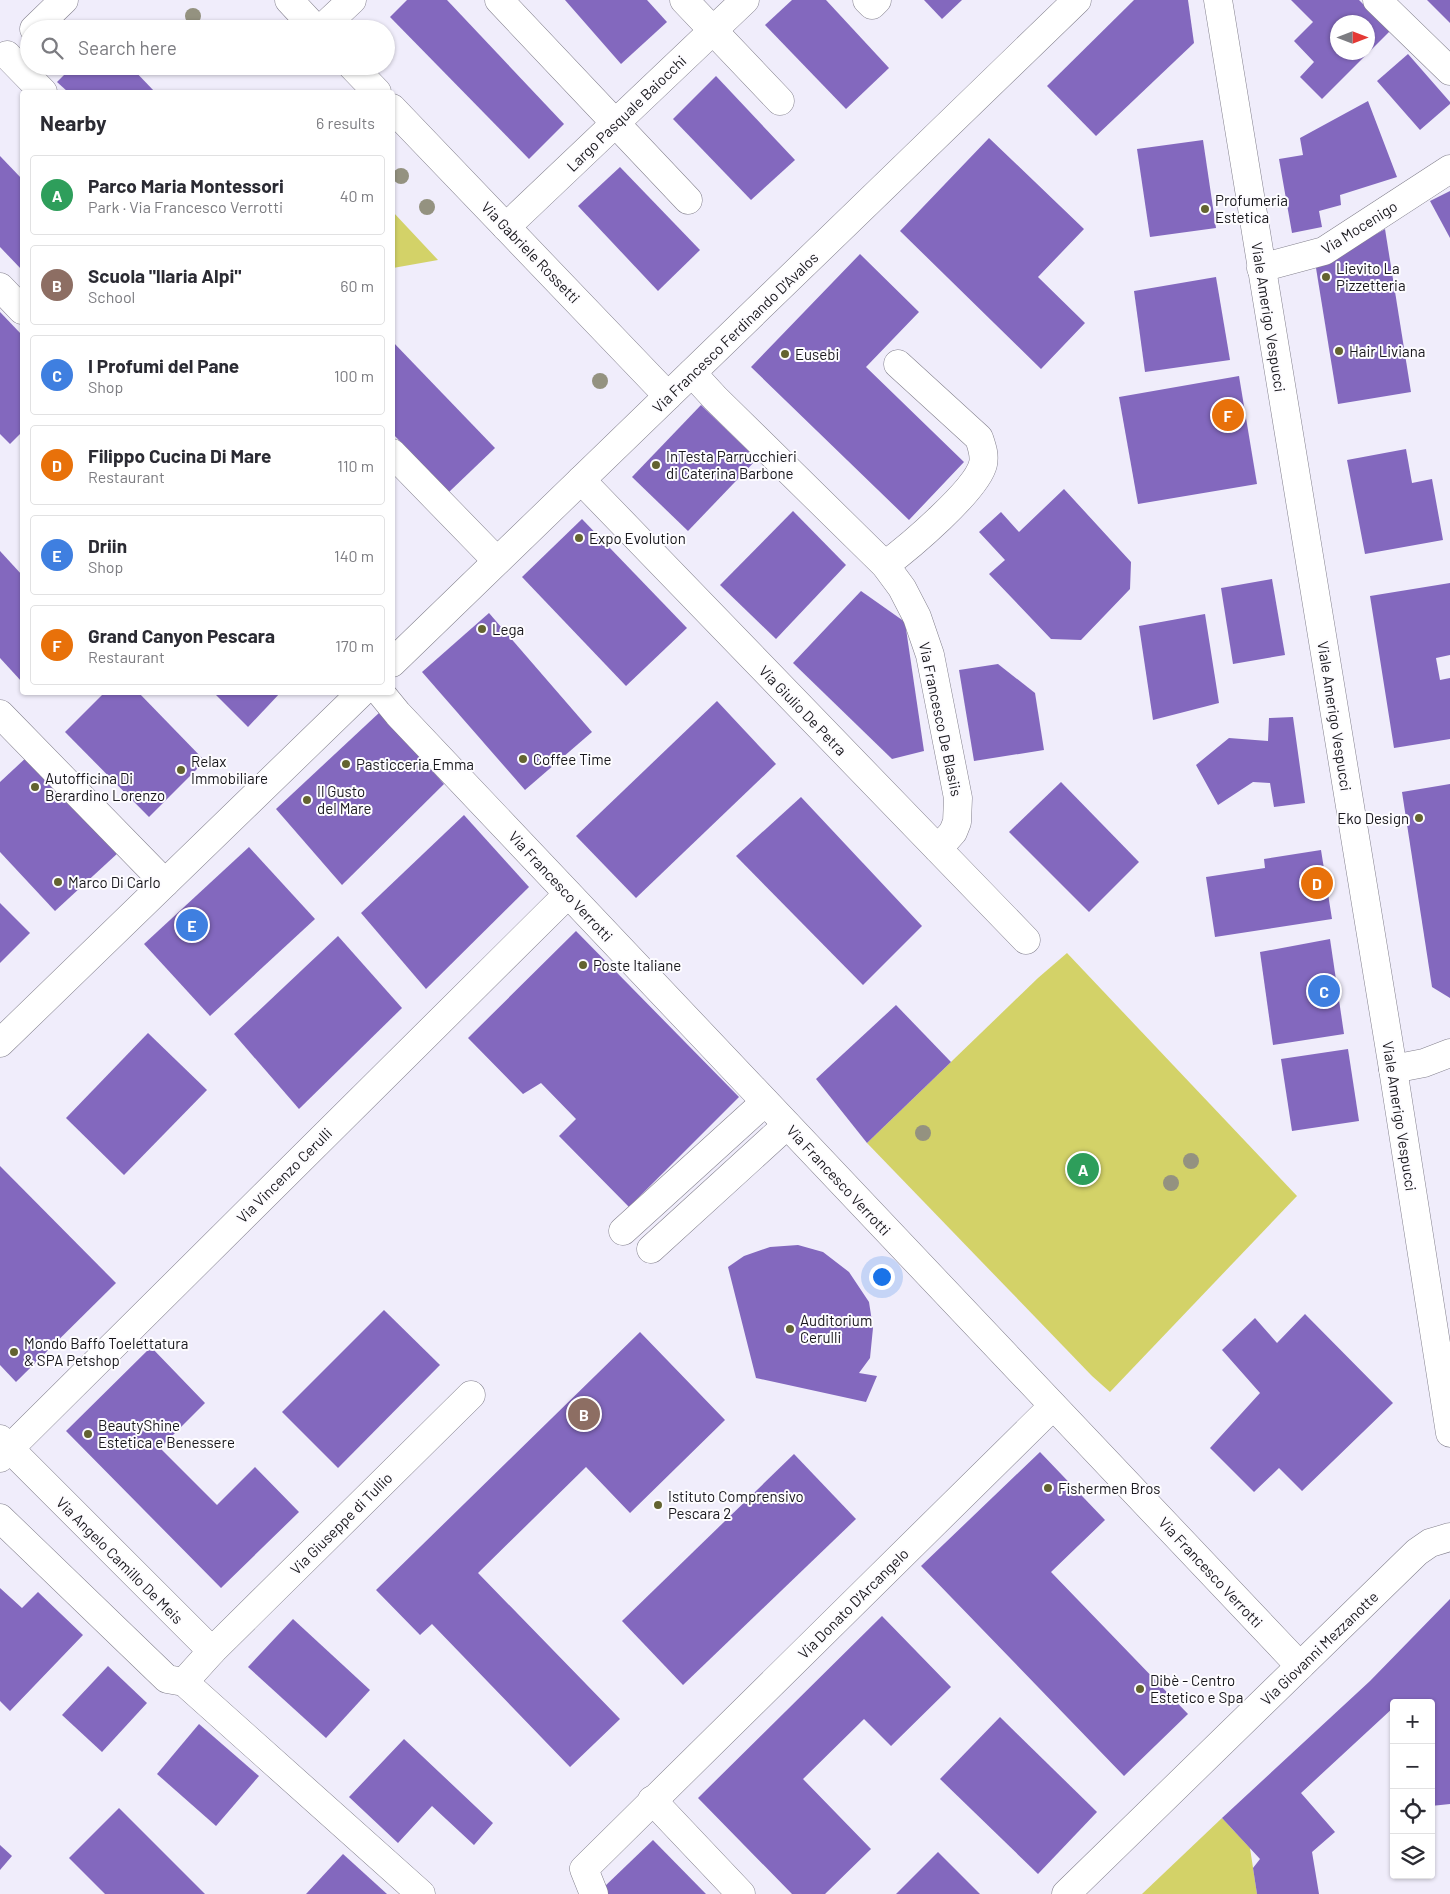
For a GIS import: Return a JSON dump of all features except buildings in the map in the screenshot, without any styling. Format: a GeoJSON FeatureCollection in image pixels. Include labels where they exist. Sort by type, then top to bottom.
{"type":"FeatureCollection","features":[{"type":"Feature","properties":{"kind":"street"},"geometry":{"type":"LineString","coordinates":[[43,20],[64,0]]}},
{"type":"Feature","properties":{"kind":"street"},"geometry":{"type":"LineString","coordinates":[[288,0],[307,20]]}},
{"type":"Feature","properties":{"kind":"street"},"geometry":{"type":"LineString","coordinates":[[331,20],[352,0]]}},
{"type":"Feature","properties":{"kind":"street"},"geometry":{"type":"LineString","coordinates":[[499,0],[688,200]]}},
{"type":"Feature","properties":{"kind":"street"},"geometry":{"type":"LineString","coordinates":[[684,0],[780,101]]}},
{"type":"Feature","properties":{"kind":"street","name":"Largo Pasquale Baiocchi"},"geometry":{"type":"LineString","coordinates":[[506,227],[745,0]]}},
{"type":"Feature","properties":{"kind":"street"},"geometry":{"type":"LineString","coordinates":[[866,0],[872,5],[877,0]]}},
{"type":"Feature","properties":{"kind":"street","name":"Via Francesco Ferdinando D'Avalos"},"geometry":{"type":"LineString","coordinates":[[395,660],[1077,0]]}},
{"type":"Feature","properties":{"kind":"street","name":"Viale Amerigo Vespucci"},"geometry":{"type":"LineString","coordinates":[[1218,0],[1393,1070],[1450,1433]]}},
{"type":"Feature","properties":{"kind":"street"},"geometry":{"type":"LineString","coordinates":[[1377,0],[1450,71]]}},
{"type":"Feature","properties":{"kind":"street"},"geometry":{"type":"LineString","coordinates":[[20,42],[3,58],[20,72]]}},
{"type":"Feature","properties":{"kind":"street"},"geometry":{"type":"LineString","coordinates":[[23,75],[41,90]]}},
{"type":"Feature","properties":{"kind":"street"},"geometry":{"type":"LineString","coordinates":[[361,75],[375,90]]}},
{"type":"Feature","properties":{"kind":"street","name":"Via Gabriele Rossetti"},"geometry":{"type":"LineString","coordinates":[[395,111],[668,396]]}},
{"type":"Feature","properties":{"kind":"street","name":"Via Mocenigo"},"geometry":{"type":"LineString","coordinates":[[1261,268],[1324,252],[1450,169]]}},
{"type":"Feature","properties":{"kind":"street"},"geometry":{"type":"LineString","coordinates":[[0,287],[20,308]]}},
{"type":"Feature","properties":{"kind":"street"},"geometry":{"type":"LineString","coordinates":[[885,565],[912,545],[971,486],[983,464],[983,452],[979,438],[898,364]]}},
{"type":"Feature","properties":{"kind":"street","name":"Via Francesco De Blasiis"},"geometry":{"type":"LineString","coordinates":[[692,372],[715,398],[885,565],[902,588],[917,617],[930,655],[958,798],[957,822],[953,832],[938,849]]}},
{"type":"Feature","properties":{"kind":"street"},"geometry":{"type":"LineString","coordinates":[[395,456],[497,561]]}},
{"type":"Feature","properties":{"kind":"street","name":"Via Giulio De Petra"},"geometry":{"type":"LineString","coordinates":[[581,480],[1026,940]]}},
{"type":"Feature","properties":{"kind":"street"},"geometry":{"type":"LineString","coordinates":[[0,1043],[359,695]]}},
{"type":"Feature","properties":{"kind":"street","name":"Via Francesco Verrotti"},"geometry":{"type":"LineString","coordinates":[[382,695],[398,714],[568,894],[1300,1666]]}},
{"type":"Feature","properties":{"kind":"street"},"geometry":{"type":"LineString","coordinates":[[0,714],[165,883]]}},
{"type":"Feature","properties":{"kind":"street","name":"Via Vincenzo Cerulli"},"geometry":{"type":"LineString","coordinates":[[3,1449],[568,894]]}},
{"type":"Feature","properties":{"kind":"street"},"geometry":{"type":"LineString","coordinates":[[1393,1070],[1424,1063],[1450,1053]]}},
{"type":"Feature","properties":{"kind":"street"},"geometry":{"type":"LineString","coordinates":[[623,1231],[766,1102]]}},
{"type":"Feature","properties":{"kind":"street"},"geometry":{"type":"LineString","coordinates":[[651,1249],[787,1125]]}},
{"type":"Feature","properties":{"kind":"street","name":"Via Giuseppe di Tullio"},"geometry":{"type":"LineString","coordinates":[[212,1651],[471,1395]]}},
{"type":"Feature","properties":{"kind":"street","name":"Via Donato D'Arcangelo"},"geometry":{"type":"LineString","coordinates":[[594,1894],[584,1869],[1053,1406]]}},
{"type":"Feature","properties":{"kind":"street","name":"Via Angelo Camillo De Meis"},"geometry":{"type":"LineString","coordinates":[[3,1449],[212,1651]]}},
{"type":"Feature","properties":{"kind":"street"},"geometry":{"type":"LineString","coordinates":[[0,1518],[167,1679],[184,1682],[422,1894]]}},
{"type":"Feature","properties":{"kind":"street","name":"Via Giovanni Mezzanotte"},"geometry":{"type":"LineString","coordinates":[[1066,1894],[1417,1552],[1430,1543],[1450,1537]]}},
{"type":"Feature","properties":{"kind":"street"},"geometry":{"type":"LineString","coordinates":[[184,1682],[212,1651]]}},
{"type":"Feature","properties":{"kind":"street"},"geometry":{"type":"LineString","coordinates":[[652,1800],[741,1894]]}},
{"type":"Feature","properties":{"kind":"shaded area"},"geometry":{"type":"Polygon","coordinates":[[[395,214],[438,260],[395,268],[395,214]]]}},
{"type":"Feature","properties":{"kind":"shaded area"},"geometry":{"type":"Polygon","coordinates":[[[1067,953],[1297,1196],[1110,1392],[1092,1376],[867,1143],[1038,978],[1067,953]]]}},
{"type":"Feature","properties":{"kind":"shaded area"},"geometry":{"type":"Polygon","coordinates":[[[1222,1818],[1250,1848],[1257,1894],[1142,1894],[1222,1818]]]}},
{"type":"Feature","properties":{"kind":"place","name":"Profumeria Estetica"},"geometry":{"type":"Point","coordinates":[1205,209]}},
{"type":"Feature","properties":{"kind":"place","name":"Lievito La Pizzetteria"},"geometry":{"type":"Point","coordinates":[1326,277]}},
{"type":"Feature","properties":{"kind":"place","name":"Hair Liviana"},"geometry":{"type":"Point","coordinates":[1339,351]}},
{"type":"Feature","properties":{"kind":"place","name":"Eusebi"},"geometry":{"type":"Point","coordinates":[785,354]}},
{"type":"Feature","properties":{"kind":"place","name":"Grand Canyon Pescara"},"geometry":{"type":"Point","coordinates":[1228,415]}},
{"type":"Feature","properties":{"kind":"place","name":"InTesta Parrucchieri di Caterina Barbone"},"geometry":{"type":"Point","coordinates":[656,465]}},
{"type":"Feature","properties":{"kind":"place","name":"Expo Evolution"},"geometry":{"type":"Point","coordinates":[579,538]}},
{"type":"Feature","properties":{"kind":"place","name":"Lega"},"geometry":{"type":"Point","coordinates":[482,629]}},
{"type":"Feature","properties":{"kind":"place","name":"Coffee Time"},"geometry":{"type":"Point","coordinates":[523,759]}},
{"type":"Feature","properties":{"kind":"place","name":"Pasticceria Emma"},"geometry":{"type":"Point","coordinates":[346,764]}},
{"type":"Feature","properties":{"kind":"place","name":"Relax Immobiliare"},"geometry":{"type":"Point","coordinates":[181,770]}},
{"type":"Feature","properties":{"kind":"place","name":"Autofficina Di Berardino Lorenzo"},"geometry":{"type":"Point","coordinates":[35,787]}},
{"type":"Feature","properties":{"kind":"place","name":"Il Gusto del Mare"},"geometry":{"type":"Point","coordinates":[307,800]}},
{"type":"Feature","properties":{"kind":"place","name":"Eko Design"},"geometry":{"type":"Point","coordinates":[1419,818]}},
{"type":"Feature","properties":{"kind":"place","name":"Marco Di Carlo"},"geometry":{"type":"Point","coordinates":[58,882]}},
{"type":"Feature","properties":{"kind":"place","name":"Filippo Cucina Di Mare"},"geometry":{"type":"Point","coordinates":[1317,883]}},
{"type":"Feature","properties":{"kind":"place","name":"Driin"},"geometry":{"type":"Point","coordinates":[192,925]}},
{"type":"Feature","properties":{"kind":"place","name":"Poste Italiane"},"geometry":{"type":"Point","coordinates":[583,965]}},
{"type":"Feature","properties":{"kind":"place","name":"I Profumi del Pane"},"geometry":{"type":"Point","coordinates":[1324,991]}},
{"type":"Feature","properties":{"kind":"place","name":"Parco Maria Montessori"},"geometry":{"type":"Point","coordinates":[1083,1169]}},
{"type":"Feature","properties":{"kind":"place","name":"Auditorium Cerulli"},"geometry":{"type":"Point","coordinates":[790,1329]}},
{"type":"Feature","properties":{"kind":"place","name":"Mondo Baffo Toelettatura & SPA Petshop"},"geometry":{"type":"Point","coordinates":[14,1352]}},
{"type":"Feature","properties":{"kind":"place","name":"Scuola \"Ilaria Alpi\""},"geometry":{"type":"Point","coordinates":[584,1414]}},
{"type":"Feature","properties":{"kind":"place","name":"BeautyShine Estetica e Benessere"},"geometry":{"type":"Point","coordinates":[88,1434]}},
{"type":"Feature","properties":{"kind":"place","name":"Fishermen Bros"},"geometry":{"type":"Point","coordinates":[1048,1488]}},
{"type":"Feature","properties":{"kind":"place","name":"Istituto Comprensivo Pescara 2"},"geometry":{"type":"Point","coordinates":[658,1505]}},
{"type":"Feature","properties":{"kind":"place","name":"Dibè - Centro Estetico e Spa"},"geometry":{"type":"Point","coordinates":[1140,1689]}}]}
